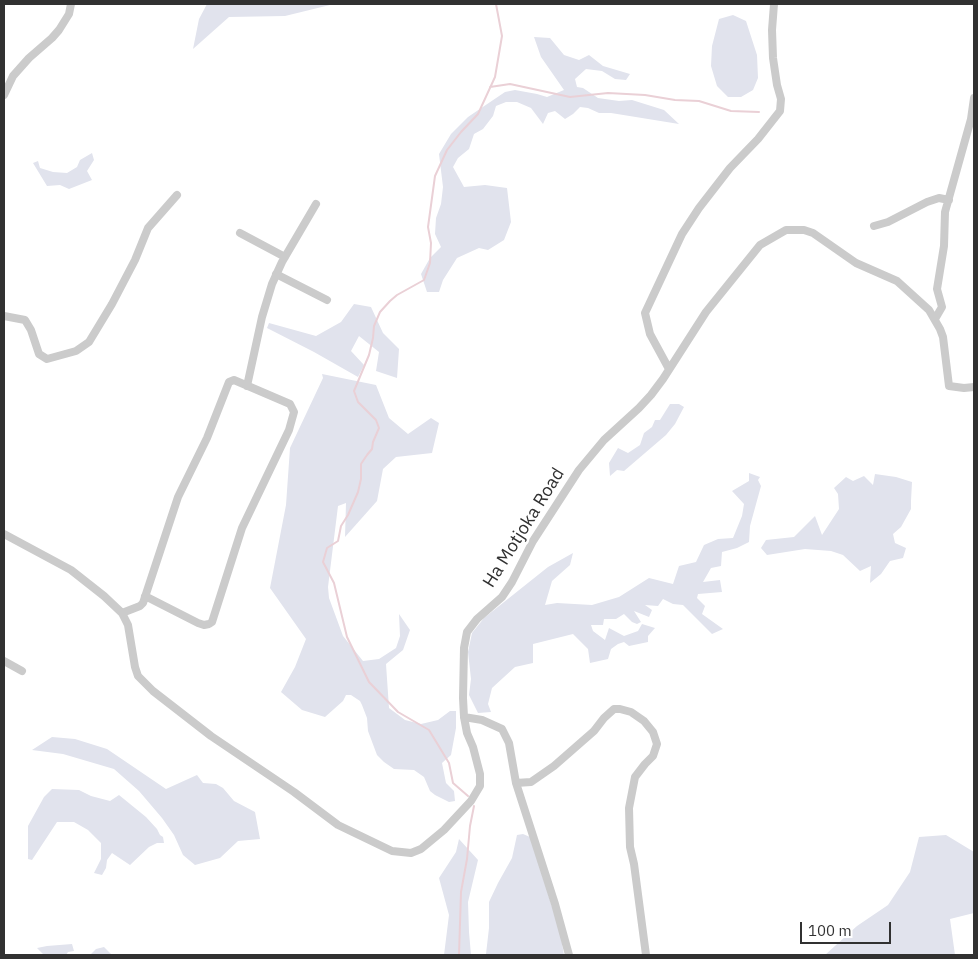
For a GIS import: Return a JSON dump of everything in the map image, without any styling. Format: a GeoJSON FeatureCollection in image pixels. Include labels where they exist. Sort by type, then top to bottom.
{"type":"FeatureCollection","features":[{"type":"Feature","properties":{"kind":"street"},"geometry":{"type":"LineString","coordinates":[[4,95],[13,76],[59,30],[69,14],[71,4]]}},
{"type":"Feature","properties":{"kind":"street"},"geometry":{"type":"LineString","coordinates":[[669,368],[650,334],[645,313],[682,234],[699,208],[730,168],[758,139],[780,111],[781,99],[773,58],[772,30],[774,4]]}},
{"type":"Feature","properties":{"kind":"street"},"geometry":{"type":"LineString","coordinates":[[935,320],[942,307],[937,289],[944,246],[945,212],[971,119],[974,98]]}},
{"type":"Feature","properties":{"kind":"street"},"geometry":{"type":"LineString","coordinates":[[4,316],[25,320],[31,330],[39,354],[47,359],[76,351],[90,342],[135,260],[148,228],[176,194]]}},
{"type":"Feature","properties":{"kind":"street"},"geometry":{"type":"LineString","coordinates":[[874,226],[888,222],[927,202],[939,198],[949,200]]}},
{"type":"Feature","properties":{"kind":"street"},"geometry":{"type":"LineString","coordinates":[[247,386],[262,317],[276,274],[316,204]]}},
{"type":"Feature","properties":{"kind":"street","name":"Ha Motjoka Road"},"geometry":{"type":"LineString","coordinates":[[4,534],[71,570],[122,613],[128,625],[138,676],[152,692],[338,825],[392,851],[411,852],[421,849],[432,842],[471,801],[480,786],[480,774],[464,717],[464,648],[467,632],[477,619],[502,597],[533,541],[578,470],[604,440],[639,408],[663,379],[692,331],[760,245],[786,230],[797,229],[813,233],[856,263],[897,281],[929,310],[935,320],[943,338],[950,386],[974,387]]}},
{"type":"Feature","properties":{"kind":"street"},"geometry":{"type":"LineString","coordinates":[[240,233],[285,257]]}},
{"type":"Feature","properties":{"kind":"street"},"geometry":{"type":"LineString","coordinates":[[276,274],[327,300]]}},
{"type":"Feature","properties":{"kind":"street"},"geometry":{"type":"LineString","coordinates":[[122,613],[140,606],[145,596],[178,497],[207,438],[229,382],[234,380],[290,404],[294,412],[289,430],[242,528],[215,616],[209,624],[204,625],[145,596]]}},
{"type":"Feature","properties":{"kind":"street"},"geometry":{"type":"LineString","coordinates":[[4,661],[22,671]]}},
{"type":"Feature","properties":{"kind":"street"},"geometry":{"type":"LineString","coordinates":[[516,782],[531,782],[554,766],[594,731],[614,709],[631,712],[644,720],[657,744],[653,756],[635,777],[629,808],[630,846],[645,937],[646,955]]}},
{"type":"Feature","properties":{"kind":"street"},"geometry":{"type":"LineString","coordinates":[[464,717],[482,720],[502,729],[509,743],[516,782],[555,904],[569,955]]}},
{"type":"Feature","properties":{"kind":"shaded area"},"geometry":{"type":"Polygon","coordinates":[[[207,4],[334,4],[285,16],[229,17],[193,49],[199,19],[207,4]]]}},
{"type":"Feature","properties":{"kind":"shaded area"},"geometry":{"type":"Polygon","coordinates":[[[733,15],[746,21],[757,55],[758,78],[753,90],[741,97],[728,97],[717,86],[711,66],[712,46],[719,19],[733,15]]]}},
{"type":"Feature","properties":{"kind":"shaded area"},"geometry":{"type":"Polygon","coordinates":[[[534,37],[550,38],[564,55],[579,60],[589,55],[603,66],[630,74],[626,80],[615,79],[602,71],[586,69],[575,79],[577,87],[583,88],[598,98],[619,101],[632,100],[664,110],[679,124],[611,113],[599,113],[580,107],[565,119],[555,111],[548,113],[543,124],[531,108],[517,102],[506,102],[496,106],[493,116],[483,129],[474,134],[469,149],[458,158],[453,167],[464,187],[485,185],[507,188],[511,222],[504,240],[488,250],[479,248],[457,258],[443,280],[439,292],[427,292],[421,274],[430,258],[441,247],[435,234],[436,218],[441,204],[443,187],[439,154],[451,134],[468,117],[505,92],[515,90],[547,97],[564,90],[541,57],[534,37]]]}},
{"type":"Feature","properties":{"kind":"shaded area"},"geometry":{"type":"Polygon","coordinates":[[[92,153],[94,160],[87,171],[92,180],[69,189],[60,185],[47,186],[33,163],[38,161],[40,168],[53,172],[67,173],[77,167],[80,160],[92,153]]]}},
{"type":"Feature","properties":{"kind":"shaded area"},"geometry":{"type":"Polygon","coordinates":[[[354,304],[371,307],[383,333],[399,349],[397,378],[376,371],[379,352],[359,336],[351,351],[364,365],[358,377],[267,328],[269,323],[316,336],[341,322],[354,304]]]}},
{"type":"Feature","properties":{"kind":"shaded area"},"geometry":{"type":"Polygon","coordinates":[[[322,374],[376,385],[389,418],[408,434],[431,418],[439,423],[432,453],[396,457],[383,469],[377,501],[345,537],[346,503],[338,506],[328,587],[329,598],[343,636],[363,661],[379,659],[396,648],[400,636],[399,614],[410,630],[403,650],[386,664],[389,708],[405,720],[421,724],[438,720],[450,711],[456,711],[456,728],[451,755],[442,763],[446,783],[454,791],[455,801],[449,802],[435,795],[430,791],[424,777],[414,770],[394,769],[377,755],[368,731],[367,718],[362,705],[360,701],[351,695],[346,695],[343,701],[325,717],[302,710],[281,692],[295,667],[306,639],[270,588],[286,505],[290,448],[323,378],[322,374]]]}},
{"type":"Feature","properties":{"kind":"shaded area"},"geometry":{"type":"Polygon","coordinates":[[[670,404],[679,404],[684,407],[675,424],[666,435],[624,471],[617,470],[610,476],[609,463],[618,448],[628,453],[640,445],[644,433],[652,427],[655,420],[660,420],[670,404]]]}},
{"type":"Feature","properties":{"kind":"shaded area"},"geometry":{"type":"Polygon","coordinates":[[[749,473],[760,477],[758,480],[761,486],[750,526],[749,542],[722,552],[721,566],[711,568],[703,582],[720,580],[722,592],[698,594],[697,598],[705,606],[702,614],[723,629],[712,634],[683,605],[673,604],[663,599],[658,606],[645,605],[652,610],[649,617],[634,611],[641,622],[637,624],[624,614],[616,619],[604,619],[603,625],[591,625],[593,631],[605,640],[609,628],[624,636],[638,631],[642,624],[655,628],[648,636],[648,642],[629,646],[624,642],[618,644],[611,649],[608,659],[590,663],[588,649],[573,634],[533,644],[533,663],[515,667],[492,688],[488,704],[491,712],[478,713],[469,695],[471,679],[468,652],[472,633],[484,618],[548,567],[573,553],[570,565],[552,581],[545,605],[557,603],[592,605],[619,597],[649,578],[673,584],[679,566],[696,562],[704,545],[718,539],[733,538],[742,516],[744,504],[732,491],[749,481],[749,473]]]}},
{"type":"Feature","properties":{"kind":"shaded area"},"geometry":{"type":"Polygon","coordinates":[[[875,474],[896,477],[912,482],[911,509],[901,527],[893,534],[895,543],[906,548],[903,558],[890,561],[881,574],[870,583],[871,566],[860,571],[843,555],[831,551],[805,549],[767,555],[761,548],[766,540],[794,537],[815,516],[822,535],[839,509],[838,494],[834,488],[846,477],[853,481],[864,476],[873,485],[875,474]]]}},
{"type":"Feature","properties":{"kind":"shaded area"},"geometry":{"type":"Polygon","coordinates":[[[52,737],[75,739],[107,749],[166,789],[197,775],[203,783],[216,784],[223,788],[234,801],[255,812],[260,839],[238,841],[220,858],[195,865],[183,855],[174,835],[162,818],[139,791],[114,769],[63,754],[32,750],[52,737]]]}},
{"type":"Feature","properties":{"kind":"shaded area"},"geometry":{"type":"Polygon","coordinates":[[[52,789],[79,790],[91,796],[110,801],[119,795],[146,817],[163,837],[164,843],[157,843],[149,847],[130,865],[112,853],[107,860],[106,868],[102,875],[94,873],[101,859],[101,843],[88,830],[74,822],[57,822],[32,860],[28,859],[28,826],[44,797],[52,789]]]}},
{"type":"Feature","properties":{"kind":"shaded area"},"geometry":{"type":"Polygon","coordinates":[[[523,834],[530,837],[560,932],[564,955],[486,954],[489,902],[512,858],[517,835],[523,834]]]}},
{"type":"Feature","properties":{"kind":"shaded area"},"geometry":{"type":"Polygon","coordinates":[[[946,835],[974,852],[974,913],[950,919],[955,955],[825,955],[857,926],[888,905],[910,872],[919,837],[946,835]]]}},
{"type":"Feature","properties":{"kind":"shaded area"},"geometry":{"type":"Polygon","coordinates":[[[459,839],[478,860],[468,902],[471,955],[444,955],[449,915],[439,878],[456,852],[459,839]]]}},
{"type":"Feature","properties":{"kind":"shaded area"},"geometry":{"type":"Polygon","coordinates":[[[72,944],[74,951],[68,952],[66,955],[44,955],[37,948],[47,946],[72,944]]]}},
{"type":"Feature","properties":{"kind":"shaded area"},"geometry":{"type":"Polygon","coordinates":[[[104,947],[112,955],[90,955],[96,949],[104,947]]]}},
{"type":"Feature","properties":{"kind":"waterway"},"geometry":{"type":"LineString","coordinates":[[468,796],[453,783],[449,763],[429,730],[398,712],[369,682],[347,637],[334,583],[323,562],[327,548],[338,541],[341,526],[358,492],[361,479],[361,464],[372,449],[379,428],[376,420],[358,402],[354,391],[369,355],[374,326],[380,312],[390,301],[424,280],[430,263],[431,243],[428,227],[435,176],[447,150],[478,114],[495,77],[502,36],[496,4]]}},
{"type":"Feature","properties":{"kind":"waterway"},"geometry":{"type":"LineString","coordinates":[[490,87],[510,84],[570,97],[608,93],[645,95],[675,100],[699,101],[731,111],[759,112]]}},
{"type":"Feature","properties":{"kind":"waterway"},"geometry":{"type":"LineString","coordinates":[[459,955],[461,892],[474,806]]}}]}
